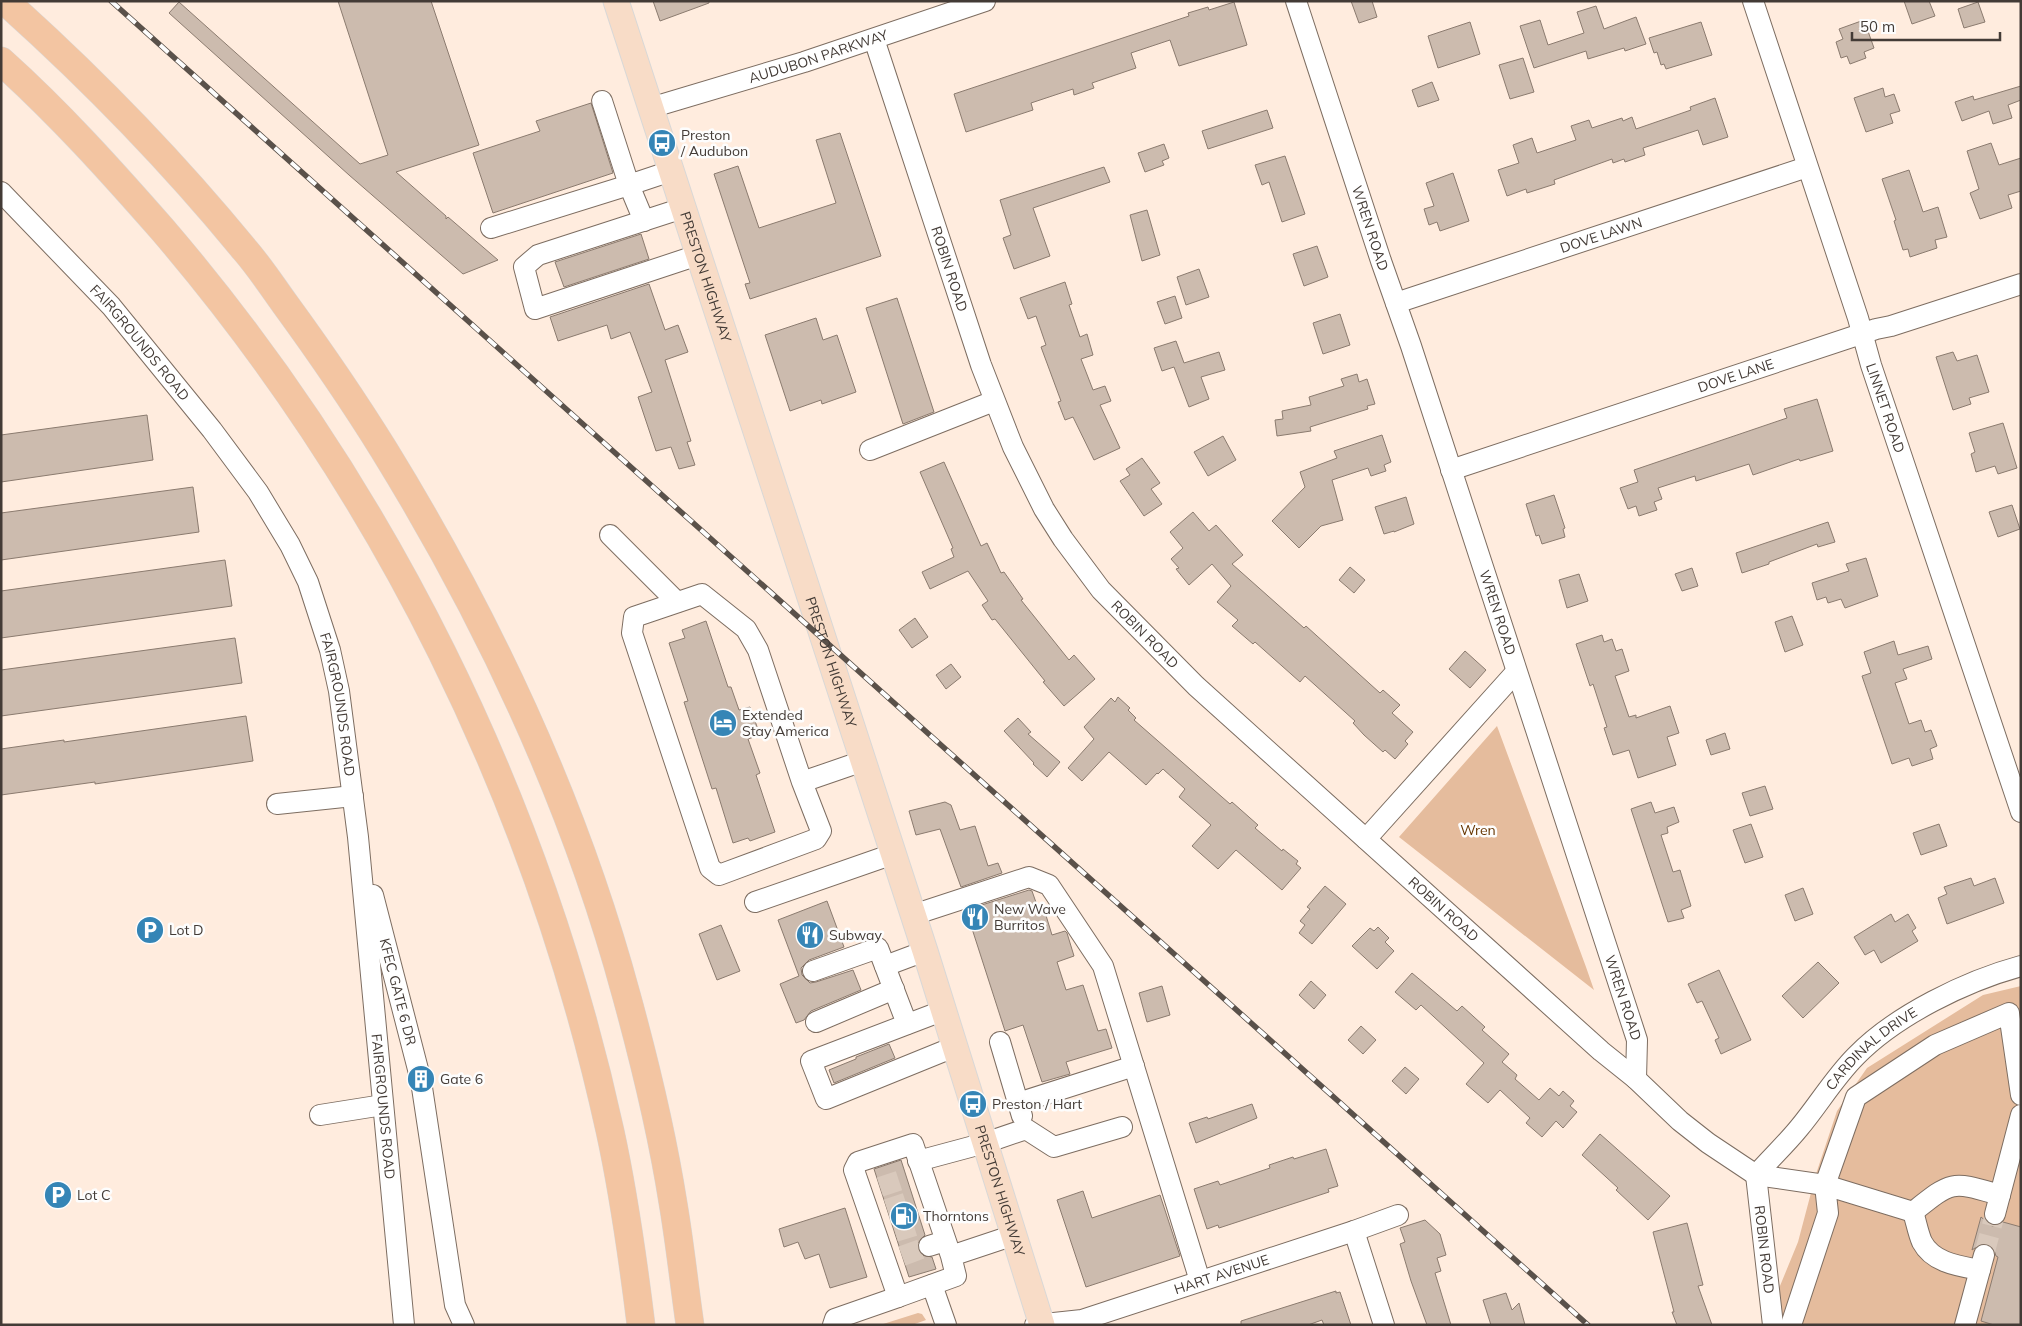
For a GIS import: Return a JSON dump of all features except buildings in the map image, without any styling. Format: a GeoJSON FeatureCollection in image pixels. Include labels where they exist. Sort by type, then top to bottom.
{"type":"FeatureCollection","features":[{"type":"Feature","properties":{"kind":"highway"},"geometry":{"type":"LineString","coordinates":[[5,1],[124,114],[176,169],[246,251],[331,367],[366,420],[424,515],[473,605],[517,697],[558,792],[594,890],[626,992],[652,1096],[673,1201],[690,1325]]}},
{"type":"Feature","properties":{"kind":"highway"},"geometry":{"type":"LineString","coordinates":[[1,61],[65,123],[120,181],[197,270],[267,361],[332,456],[372,521],[410,587],[444,653],[519,824],[555,926],[585,1029],[610,1132],[627,1217],[641,1325]]}},
{"type":"Feature","properties":{"kind":"main road","name":"PRESTON HIGHWAY"},"geometry":{"type":"LineString","coordinates":[[616,1],[925,951],[1040,1324]]}},
{"type":"Feature","properties":{"kind":"street","name":"AUDUBON PARKWAY"},"geometry":{"type":"LineString","coordinates":[[650,108],[874,39],[985,1]]}},
{"type":"Feature","properties":{"kind":"street","name":"WREN ROAD"},"geometry":{"type":"LineString","coordinates":[[1296,1],[1637,1040],[1636,1079]]}},
{"type":"Feature","properties":{"kind":"street","name":"LINNET ROAD"},"geometry":{"type":"LineString","coordinates":[[1753,1],[1807,167],[1816,188],[1871,365],[2021,812]]}},
{"type":"Feature","properties":{"kind":"street","name":"ROBIN ROAD"},"geometry":{"type":"LineString","coordinates":[[874,39],[994,401],[1013,447],[1044,509],[1063,540],[1101,590],[1196,686],[1601,1051],[1636,1079]]}},
{"type":"Feature","properties":{"kind":"street"},"geometry":{"type":"LineString","coordinates":[[602,101],[644,221]]}},
{"type":"Feature","properties":{"kind":"street","name":"DOVE LAWN"},"geometry":{"type":"LineString","coordinates":[[1396,303],[1807,167]]}},
{"type":"Feature","properties":{"kind":"street"},"geometry":{"type":"LineString","coordinates":[[491,228],[671,171]]}},
{"type":"Feature","properties":{"kind":"street","name":"FAIRGROUNDS ROAD"},"geometry":{"type":"LineString","coordinates":[[1,192],[111,306],[158,362],[258,492],[290,545],[308,582],[330,650],[339,691],[353,796],[404,1325]]}},
{"type":"Feature","properties":{"kind":"street"},"geometry":{"type":"LineString","coordinates":[[683,208],[538,255],[524,268],[535,309],[698,255]]}},
{"type":"Feature","properties":{"kind":"street","name":"DOVE LANE"},"geometry":{"type":"LineString","coordinates":[[1451,470],[1862,334],[2021,284]]}},
{"type":"Feature","properties":{"kind":"street"},"geometry":{"type":"LineString","coordinates":[[870,450],[994,401]]}},
{"type":"Feature","properties":{"kind":"street"},"geometry":{"type":"LineString","coordinates":[[610,535],[677,602]]}},
{"type":"Feature","properties":{"kind":"street"},"geometry":{"type":"LineString","coordinates":[[702,594],[746,629],[758,650],[802,782],[821,831],[816,839],[719,875],[710,868],[632,633],[634,617],[702,594]]}},
{"type":"Feature","properties":{"kind":"street"},"geometry":{"type":"LineString","coordinates":[[1366,839],[1516,672]]}},
{"type":"Feature","properties":{"kind":"street"},"geometry":{"type":"LineString","coordinates":[[802,782],[863,761]]}},
{"type":"Feature","properties":{"kind":"street"},"geometry":{"type":"LineString","coordinates":[[277,804],[353,796]]}},
{"type":"Feature","properties":{"kind":"street","name":"KFEC GATE 6 DR"},"geometry":{"type":"LineString","coordinates":[[358,837],[421,1081],[455,1306],[464,1325]]}},
{"type":"Feature","properties":{"kind":"street"},"geometry":{"type":"LineString","coordinates":[[755,902],[893,854]]}},
{"type":"Feature","properties":{"kind":"street"},"geometry":{"type":"LineString","coordinates":[[913,915],[1029,877],[1049,885],[1103,966],[1200,1281]]}},
{"type":"Feature","properties":{"kind":"street"},"geometry":{"type":"LineString","coordinates":[[813,971],[878,948],[907,1024]]}},
{"type":"Feature","properties":{"kind":"street"},"geometry":{"type":"LineString","coordinates":[[885,966],[925,951]]}},
{"type":"Feature","properties":{"kind":"street","name":"CARDINAL DRIVE"},"geometry":{"type":"LineString","coordinates":[[1756,1175],[1799,1128],[1836,1077],[1880,1035],[1904,1017],[1957,990],[2021,966]]}},
{"type":"Feature","properties":{"kind":"street"},"geometry":{"type":"LineString","coordinates":[[816,1022],[894,989]]}},
{"type":"Feature","properties":{"kind":"street"},"geometry":{"type":"LineString","coordinates":[[942,1011],[811,1061],[826,1099],[954,1047]]}},
{"type":"Feature","properties":{"kind":"street"},"geometry":{"type":"LineString","coordinates":[[1791,1325],[1828,1213],[1825,1185],[1856,1097],[1935,1045],[2009,1013],[2021,1095]]}},
{"type":"Feature","properties":{"kind":"street"},"geometry":{"type":"LineString","coordinates":[[1000,1042],[1026,1130],[1054,1147],[1122,1127]]}},
{"type":"Feature","properties":{"kind":"street"},"geometry":{"type":"LineString","coordinates":[[1018,1103],[1134,1066]]}},
{"type":"Feature","properties":{"kind":"street"},"geometry":{"type":"LineString","coordinates":[[1636,1079],[1680,1121],[1708,1143],[1756,1175],[1825,1185],[1914,1212]]}},
{"type":"Feature","properties":{"kind":"street"},"geometry":{"type":"LineString","coordinates":[[320,1115],[383,1105]]}},
{"type":"Feature","properties":{"kind":"street"},"geometry":{"type":"LineString","coordinates":[[1914,1212],[1946,1187],[1962,1184],[1997,1204],[2021,1115]]}},
{"type":"Feature","properties":{"kind":"street"},"geometry":{"type":"LineString","coordinates":[[916,1171],[985,1143],[1026,1130]]}},
{"type":"Feature","properties":{"kind":"street"},"geometry":{"type":"LineString","coordinates":[[833,1325],[835,1320],[956,1276],[929,1221],[916,1171],[912,1144],[858,1162],[854,1170],[871,1190],[894,1259],[898,1297]]}},
{"type":"Feature","properties":{"kind":"street","name":"ROBIN ROAD"},"geometry":{"type":"LineString","coordinates":[[1756,1175],[1773,1325]]}},
{"type":"Feature","properties":{"kind":"street"},"geometry":{"type":"LineString","coordinates":[[1914,1212],[1922,1242],[1931,1254],[1948,1263],[1982,1263],[1965,1325]]}},
{"type":"Feature","properties":{"kind":"street","name":"HART AVENUE"},"geometry":{"type":"LineString","coordinates":[[1040,1324],[1082,1320],[1398,1215]]}},
{"type":"Feature","properties":{"kind":"street"},"geometry":{"type":"LineString","coordinates":[[1354,1231],[1384,1325]]}},
{"type":"Feature","properties":{"kind":"street"},"geometry":{"type":"LineString","coordinates":[[942,1248],[1014,1235]]}},
{"type":"Feature","properties":{"kind":"street"},"geometry":{"type":"LineString","coordinates":[[932,1285],[946,1325]]}},
{"type":"Feature","properties":{"kind":"green space","name":"Wren"},"geometry":{"type":"Polygon","coordinates":[[[1497,726],[1586,967],[1594,990],[1399,837],[1497,726]]]}},
{"type":"Feature","properties":{"kind":"green space"},"geometry":{"type":"Polygon","coordinates":[[[2021,986],[2021,1325],[1764,1325],[1798,1242],[1816,1174],[1837,1111],[1867,1068],[1983,995],[2021,986]]]}},
{"type":"Feature","properties":{"kind":"green space"},"geometry":{"type":"Polygon","coordinates":[[[918,1313],[922,1314],[926,1320],[912,1325],[880,1325],[918,1313]]]}},
{"type":"Feature","properties":{"kind":"tunnel"},"geometry":{"type":"LineString","coordinates":[[880,1187],[907,1178]]}},
{"type":"Feature","properties":{"kind":"tunnel"},"geometry":{"type":"LineString","coordinates":[[887,1209],[914,1200]]}},
{"type":"Feature","properties":{"kind":"tunnel"},"geometry":{"type":"LineString","coordinates":[[1984,1255],[1995,1214]]}},
{"type":"Feature","properties":{"kind":"tunnel"},"geometry":{"type":"LineString","coordinates":[[895,1232],[921,1224]]}},
{"type":"Feature","properties":{"kind":"tunnel"},"geometry":{"type":"LineString","coordinates":[[902,1256],[929,1246]]}},
{"type":"Feature","properties":{"kind":"railway"},"geometry":{"type":"LineString","coordinates":[[111,1],[1588,1325]]}},
{"type":"Feature","properties":{"kind":"place","name":"Preston / Audubon"},"geometry":{"type":"Point","coordinates":[662,143]}},
{"type":"Feature","properties":{"kind":"place","name":"Extended Stay America"},"geometry":{"type":"Point","coordinates":[723,723]}},
{"type":"Feature","properties":{"kind":"place","name":"New Wave Burritos"},"geometry":{"type":"Point","coordinates":[975,917]}},
{"type":"Feature","properties":{"kind":"place","name":"Lot D"},"geometry":{"type":"Point","coordinates":[150,930]}},
{"type":"Feature","properties":{"kind":"place","name":"Subway"},"geometry":{"type":"Point","coordinates":[810,935]}},
{"type":"Feature","properties":{"kind":"place","name":"Gate 6"},"geometry":{"type":"Point","coordinates":[421,1079]}},
{"type":"Feature","properties":{"kind":"place","name":"Preston / Hart"},"geometry":{"type":"Point","coordinates":[973,1104]}},
{"type":"Feature","properties":{"kind":"place","name":"Lot C"},"geometry":{"type":"Point","coordinates":[58,1195]}},
{"type":"Feature","properties":{"kind":"place","name":"Thorntons"},"geometry":{"type":"Point","coordinates":[904,1216]}}]}
